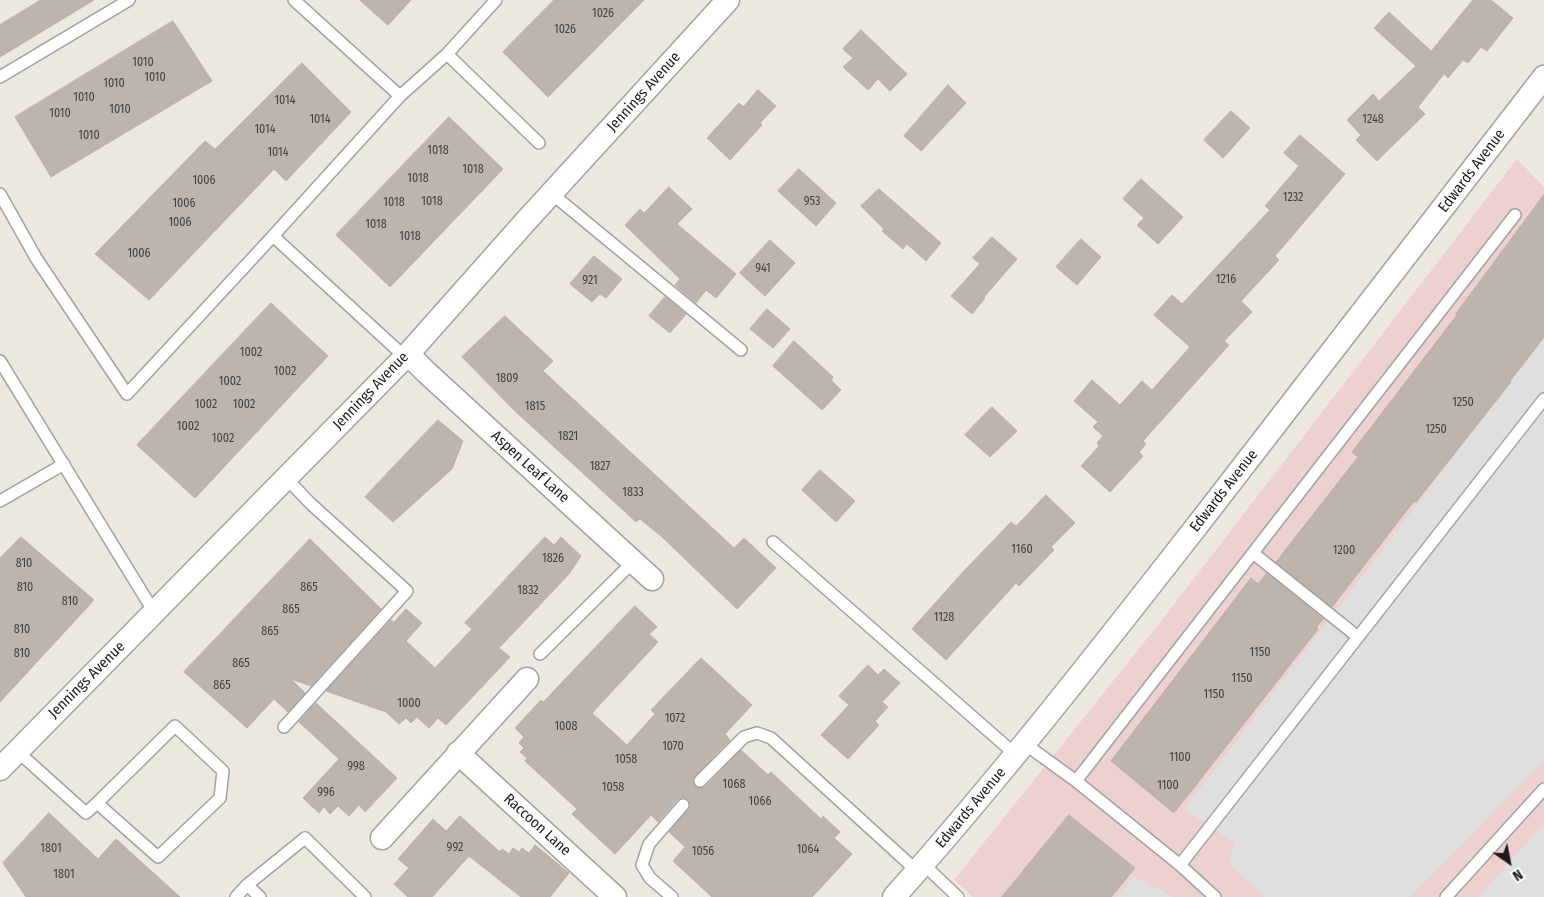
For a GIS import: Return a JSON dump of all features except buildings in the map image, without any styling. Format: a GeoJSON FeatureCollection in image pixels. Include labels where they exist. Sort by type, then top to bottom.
{"type":"FeatureCollection","features":[{"type":"Feature","properties":{"kind":"street","name":"Jennings Avenue"},"geometry":{"type":"LineString","coordinates":[[0,770],[406,355],[728,0]]}},
{"type":"Feature","properties":{"kind":"street","name":"Edwards Avenue"},"geometry":{"type":"LineString","coordinates":[[894,897],[1020,750],[1087,667],[1544,77]]}},
{"type":"Feature","properties":{"kind":"street","name":"Aspen Leaf Lane"},"geometry":{"type":"LineString","coordinates":[[406,355],[652,579]]}},
{"type":"Feature","properties":{"kind":"street"},"geometry":{"type":"LineString","coordinates":[[382,838],[527,680]]}},
{"type":"Feature","properties":{"kind":"street","name":"Raccoon Lane"},"geometry":{"type":"LineString","coordinates":[[458,754],[615,897]]}},
{"type":"Feature","properties":{"kind":"lane"},"geometry":{"type":"LineString","coordinates":[[0,77],[129,0]]}},
{"type":"Feature","properties":{"kind":"lane"},"geometry":{"type":"LineString","coordinates":[[294,0],[400,96]]}},
{"type":"Feature","properties":{"kind":"lane"},"geometry":{"type":"LineString","coordinates":[[0,194],[36,258],[126,394],[274,236],[400,96],[447,54],[496,0]]}},
{"type":"Feature","properties":{"kind":"lane"},"geometry":{"type":"LineString","coordinates":[[447,54],[539,143]]}},
{"type":"Feature","properties":{"kind":"lane"},"geometry":{"type":"LineString","coordinates":[[551,193],[740,350]]}},
{"type":"Feature","properties":{"kind":"lane"},"geometry":{"type":"LineString","coordinates":[[1076,782],[1515,215]]}},
{"type":"Feature","properties":{"kind":"lane"},"geometry":{"type":"LineString","coordinates":[[274,236],[406,355]]}},
{"type":"Feature","properties":{"kind":"lane"},"geometry":{"type":"LineString","coordinates":[[0,361],[154,612]]}},
{"type":"Feature","properties":{"kind":"lane"},"geometry":{"type":"LineString","coordinates":[[1180,865],[1544,399]]}},
{"type":"Feature","properties":{"kind":"lane"},"geometry":{"type":"LineString","coordinates":[[0,501],[64,464]]}},
{"type":"Feature","properties":{"kind":"lane"},"geometry":{"type":"LineString","coordinates":[[284,727],[407,591],[311,504],[286,478]]}},
{"type":"Feature","properties":{"kind":"lane"},"geometry":{"type":"LineString","coordinates":[[774,542],[1020,750],[1076,782],[1180,865],[1215,897]]}},
{"type":"Feature","properties":{"kind":"lane"},"geometry":{"type":"LineString","coordinates":[[1253,553],[1358,637]]}},
{"type":"Feature","properties":{"kind":"lane"},"geometry":{"type":"LineString","coordinates":[[540,654],[634,561]]}},
{"type":"Feature","properties":{"kind":"lane"},"geometry":{"type":"LineString","coordinates":[[17,751],[86,813],[96,802],[175,726],[223,772],[220,798],[158,857],[96,802]]}},
{"type":"Feature","properties":{"kind":"lane"},"geometry":{"type":"LineString","coordinates":[[700,781],[744,737],[757,733],[771,738],[920,868],[958,897]]}},
{"type":"Feature","properties":{"kind":"lane"},"geometry":{"type":"LineString","coordinates":[[1446,897],[1544,789]]}},
{"type":"Feature","properties":{"kind":"lane"},"geometry":{"type":"LineString","coordinates":[[672,897],[650,878],[642,866],[649,844],[683,805]]}},
{"type":"Feature","properties":{"kind":"lane"},"geometry":{"type":"LineString","coordinates":[[236,897],[247,885],[305,838],[365,897]]}},
{"type":"Feature","properties":{"kind":"lane"},"geometry":{"type":"LineString","coordinates":[[247,885],[260,897]]}},
{"type":"Feature","properties":{"kind":"shaded area"},"geometry":{"type":"Polygon","coordinates":[[[1517,159],[1544,187],[1544,897],[973,897],[954,880],[1162,620],[1517,159]]]}},
{"type":"Feature","properties":{"kind":"shaded area"},"geometry":{"type":"Polygon","coordinates":[[[1544,338],[1544,761],[1410,897],[1265,897],[1229,864],[1234,842],[1184,809],[1544,338]]]}},
{"type":"Feature","properties":{"kind":"shaded area"},"geometry":{"type":"Polygon","coordinates":[[[1544,824],[1544,897],[1478,897],[1544,824]]]}},
{"type":"Feature","properties":{"kind":"shaded area"},"geometry":{"type":"Polygon","coordinates":[[[1133,876],[1174,897],[1116,897],[1133,876]]]}}]}
